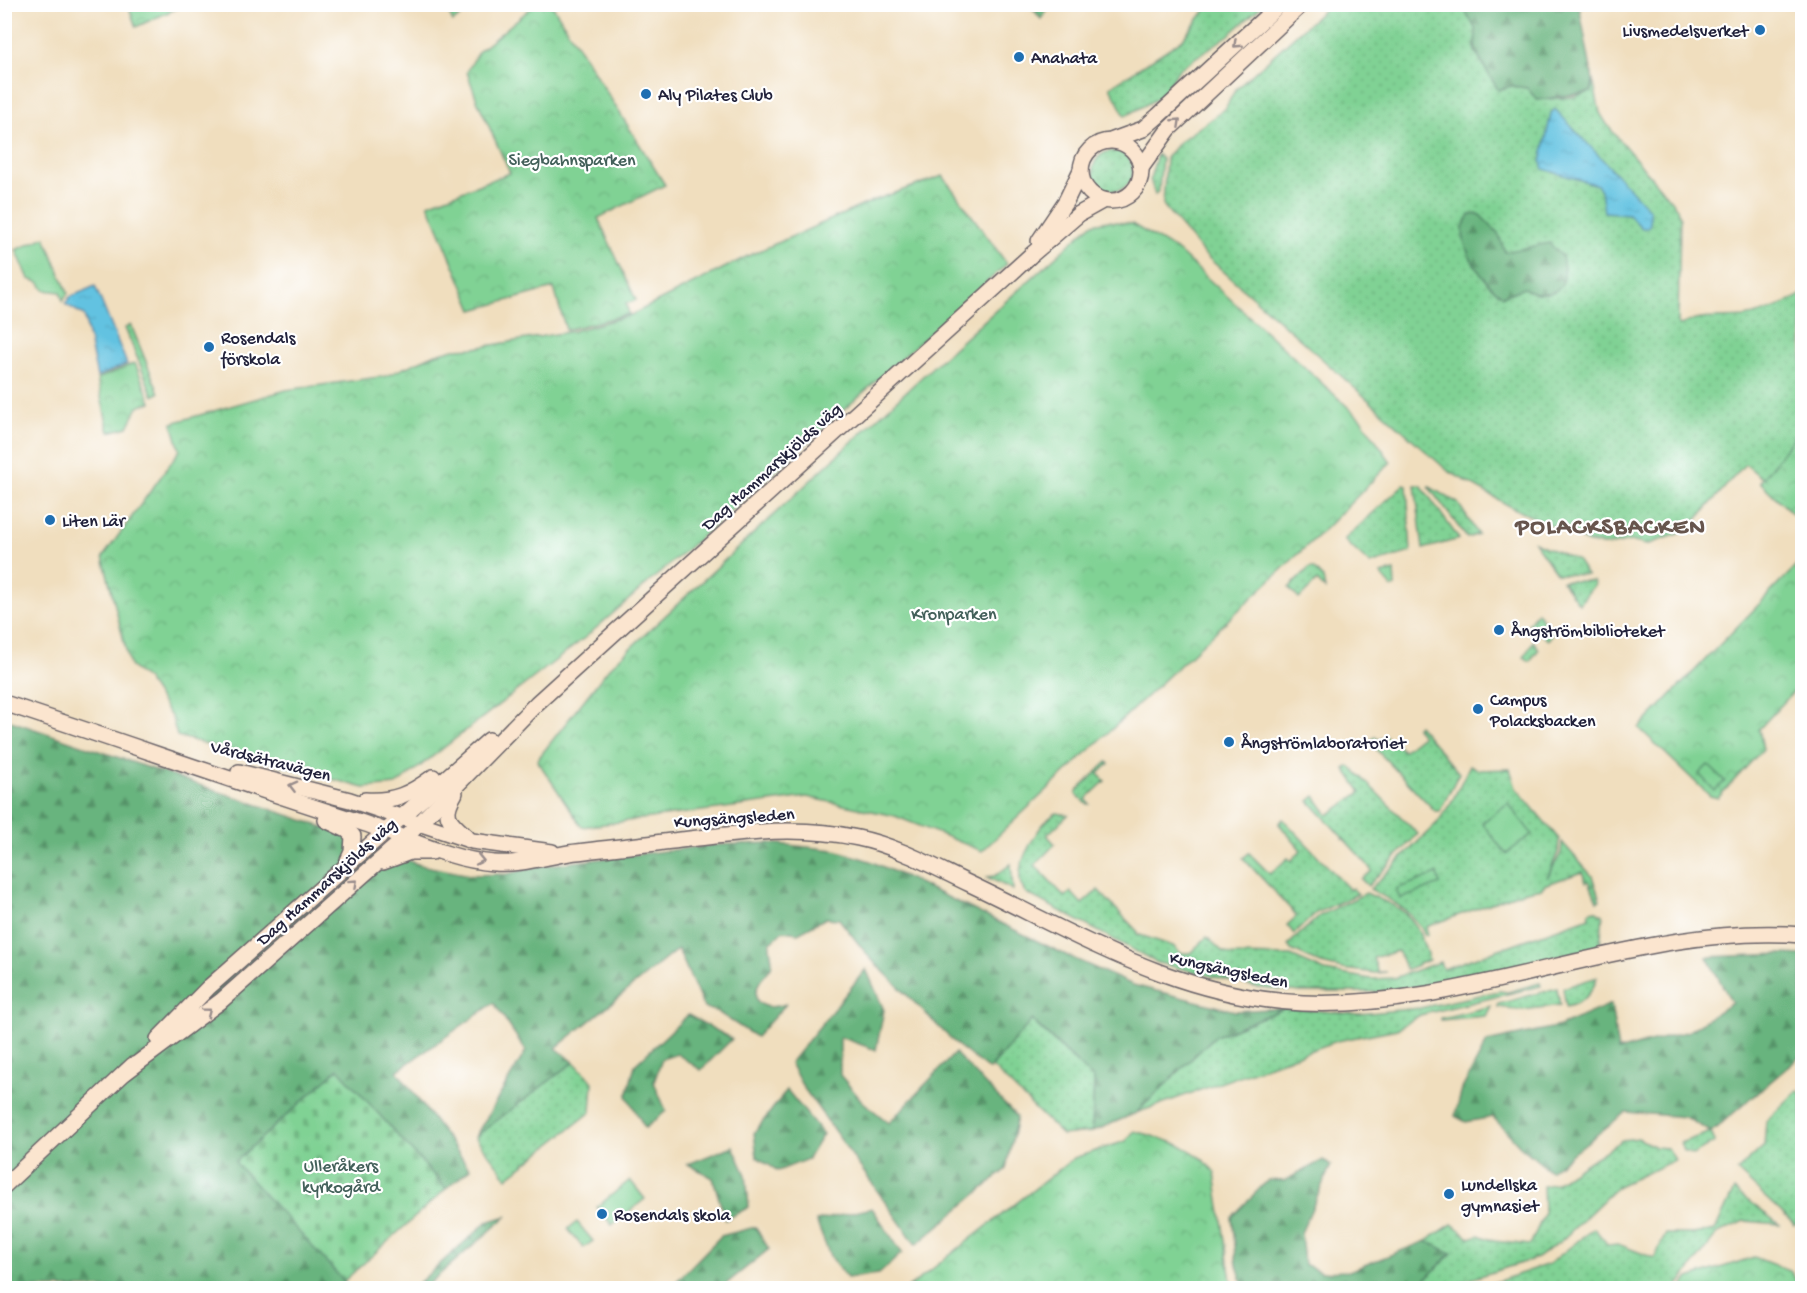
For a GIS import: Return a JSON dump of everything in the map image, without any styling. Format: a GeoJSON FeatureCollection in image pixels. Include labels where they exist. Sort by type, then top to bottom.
{"type":"FeatureCollection","features":[{"type":"Feature","properties":{"kind":"main road"},"geometry":{"type":"LineString","coordinates":[[1113,140],[1133,150],[1141,168],[1140,178],[1131,194],[1123,198],[1104,200],[1089,191],[1081,170],[1089,150],[1097,144],[1143,129],[1280,4]]}},
{"type":"Feature","properties":{"kind":"main road"},"geometry":{"type":"LineString","coordinates":[[1141,168],[1169,129],[1302,4]]}},
{"type":"Feature","properties":{"kind":"main road","name":"Dag Hammarskjölds väg"},"geometry":{"type":"LineString","coordinates":[[1030,256],[1066,201],[1081,170]]}},
{"type":"Feature","properties":{"kind":"main road","name":"Dag Hammarskjölds väg"},"geometry":{"type":"LineString","coordinates":[[4,1186],[126,1072],[208,988],[400,818],[468,764],[537,703],[1030,256],[1078,214],[1104,200]]}},
{"type":"Feature","properties":{"kind":"main road","name":"Vårdsätravägen"},"geometry":{"type":"LineString","coordinates":[[4,703],[386,831]]}},
{"type":"Feature","properties":{"kind":"main road","name":"Vårdsätravägen"},"geometry":{"type":"LineString","coordinates":[[131,746],[350,800],[400,818]]}},
{"type":"Feature","properties":{"kind":"main road"},"geometry":{"type":"LineString","coordinates":[[350,800],[387,801],[400,798],[468,764]]}},
{"type":"Feature","properties":{"kind":"main road"},"geometry":{"type":"LineString","coordinates":[[468,764],[448,805],[447,812],[452,824],[472,841]]}},
{"type":"Feature","properties":{"kind":"main road","name":"Dag Hammarskjölds väg"},"geometry":{"type":"LineString","coordinates":[[126,1072],[221,1001],[405,838],[468,764]]}},
{"type":"Feature","properties":{"kind":"main road"},"geometry":{"type":"LineString","coordinates":[[306,805],[353,836],[352,852],[344,869]]}},
{"type":"Feature","properties":{"kind":"main road","name":"Kungsängsleden"},"geometry":{"type":"LineString","coordinates":[[400,818],[472,841],[564,854]]}},
{"type":"Feature","properties":{"kind":"main road","name":"Kungsängsleden"},"geometry":{"type":"LineString","coordinates":[[386,831],[443,852],[493,863],[530,861],[564,854],[764,831],[810,832],[858,838],[914,857],[1091,944],[1156,973],[1258,999],[1299,1003],[1375,1002],[1442,993],[1595,958],[1721,935],[1775,933],[1803,935]]}},
{"type":"Feature","properties":{"kind":"main road"},"geometry":{"type":"LineString","coordinates":[[372,867],[410,852],[443,852]]}},
{"type":"Feature","properties":{"kind":"green space"},"geometry":{"type":"Polygon","coordinates":[[[128,4],[184,5],[136,27],[128,4]]]}},
{"type":"Feature","properties":{"kind":"green space","name":"Siegbahnsparken"},"geometry":{"type":"Polygon","coordinates":[[[536,4],[552,5],[665,185],[598,218],[636,300],[626,304],[629,314],[566,330],[554,288],[473,310],[428,204],[510,173],[467,72],[478,52],[536,4]]]}},
{"type":"Feature","properties":{"kind":"green space"},"geometry":{"type":"Polygon","coordinates":[[[445,5],[474,5],[453,22],[445,5]]]}},
{"type":"Feature","properties":{"kind":"green space"},"geometry":{"type":"Polygon","coordinates":[[[1030,5],[1051,5],[1041,19],[1030,5]]]}},
{"type":"Feature","properties":{"kind":"green space"},"geometry":{"type":"Polygon","coordinates":[[[1209,5],[1263,5],[1229,35],[1179,69],[1162,96],[1125,116],[1110,87],[1182,40],[1209,5]]]}},
{"type":"Feature","properties":{"kind":"green space"},"geometry":{"type":"Polygon","coordinates":[[[1329,5],[1462,5],[1476,30],[1475,51],[1512,86],[1527,88],[1537,100],[1573,97],[1591,92],[1593,80],[1600,113],[1608,126],[1677,208],[1680,218],[1678,326],[1702,319],[1751,316],[1775,308],[1802,294],[1802,427],[1763,479],[1745,464],[1687,531],[1646,545],[1630,541],[1609,546],[1589,543],[1513,508],[1448,471],[1204,254],[1163,205],[1166,158],[1179,142],[1225,109],[1235,90],[1329,5]]]}},
{"type":"Feature","properties":{"kind":"green space"},"geometry":{"type":"Polygon","coordinates":[[[1462,5],[1579,5],[1593,80],[1591,92],[1537,100],[1527,88],[1512,86],[1498,90],[1475,51],[1476,30],[1462,5]]]}},
{"type":"Feature","properties":{"kind":"green space"},"geometry":{"type":"Polygon","coordinates":[[[1113,151],[1121,152],[1127,157],[1132,163],[1132,179],[1127,185],[1121,190],[1113,191],[1105,190],[1099,185],[1094,179],[1093,171],[1094,163],[1099,157],[1105,152],[1113,151]]]}},
{"type":"Feature","properties":{"kind":"green space"},"geometry":{"type":"Polygon","coordinates":[[[1157,154],[1162,159],[1159,190],[1155,195],[1150,179],[1157,154]]]}},
{"type":"Feature","properties":{"kind":"green space"},"geometry":{"type":"Polygon","coordinates":[[[943,176],[1007,264],[587,636],[396,785],[364,788],[177,736],[172,718],[147,680],[130,666],[103,557],[180,450],[172,423],[286,390],[386,376],[436,354],[454,349],[475,348],[573,331],[631,315],[750,255],[875,200],[943,176]]]}},
{"type":"Feature","properties":{"kind":"green space"},"geometry":{"type":"Polygon","coordinates":[[[1479,214],[1498,233],[1505,252],[1549,243],[1562,256],[1564,277],[1559,288],[1542,293],[1524,288],[1503,296],[1496,291],[1482,276],[1470,257],[1463,237],[1463,228],[1470,215],[1479,214]]]}},
{"type":"Feature","properties":{"kind":"green space","name":"Kronparken"},"geometry":{"type":"Polygon","coordinates":[[[1108,221],[1132,224],[1179,252],[1362,420],[1391,462],[1326,528],[982,851],[895,816],[807,797],[582,827],[537,760],[609,668],[927,372],[1092,224],[1108,221]]]}},
{"type":"Feature","properties":{"kind":"green space"},"geometry":{"type":"Polygon","coordinates":[[[45,237],[68,293],[63,301],[60,292],[44,290],[40,283],[29,279],[16,250],[45,237]]]}},
{"type":"Feature","properties":{"kind":"green space"},"geometry":{"type":"Polygon","coordinates":[[[131,325],[159,393],[153,396],[125,328],[131,325]]]}},
{"type":"Feature","properties":{"kind":"green space"},"geometry":{"type":"Polygon","coordinates":[[[135,363],[151,402],[138,407],[128,427],[109,432],[97,379],[135,363]]]}},
{"type":"Feature","properties":{"kind":"green space"},"geometry":{"type":"Polygon","coordinates":[[[1802,427],[1802,523],[1760,482],[1802,427]]]}},
{"type":"Feature","properties":{"kind":"green space"},"geometry":{"type":"Polygon","coordinates":[[[1404,484],[1407,485],[1411,552],[1370,564],[1344,540],[1404,484]]]}},
{"type":"Feature","properties":{"kind":"green space"},"geometry":{"type":"Polygon","coordinates":[[[1415,485],[1421,485],[1459,539],[1423,549],[1415,485]]]}},
{"type":"Feature","properties":{"kind":"green space"},"geometry":{"type":"Polygon","coordinates":[[[1428,486],[1458,503],[1478,534],[1467,538],[1428,486]]]}},
{"type":"Feature","properties":{"kind":"green space"},"geometry":{"type":"Polygon","coordinates":[[[1534,542],[1577,560],[1587,575],[1557,574],[1534,542]]]}},
{"type":"Feature","properties":{"kind":"green space"},"geometry":{"type":"Polygon","coordinates":[[[1802,560],[1802,689],[1797,688],[1759,729],[1763,749],[1718,798],[1710,796],[1639,728],[1802,560]]]}},
{"type":"Feature","properties":{"kind":"green space"},"geometry":{"type":"Polygon","coordinates":[[[1309,568],[1313,568],[1323,578],[1325,589],[1317,581],[1299,599],[1289,588],[1309,568]]]}},
{"type":"Feature","properties":{"kind":"green space"},"geometry":{"type":"Polygon","coordinates":[[[1394,571],[1395,586],[1392,588],[1381,574],[1394,571]]]}},
{"type":"Feature","properties":{"kind":"green space"},"geometry":{"type":"Polygon","coordinates":[[[1562,581],[1593,581],[1595,584],[1579,604],[1562,581]]]}},
{"type":"Feature","properties":{"kind":"green space"},"geometry":{"type":"Polygon","coordinates":[[[1537,612],[1553,633],[1548,640],[1528,624],[1537,612]]]}},
{"type":"Feature","properties":{"kind":"green space"},"geometry":{"type":"Polygon","coordinates":[[[1533,641],[1539,649],[1530,661],[1524,657],[1533,641]]]}},
{"type":"Feature","properties":{"kind":"green space"},"geometry":{"type":"Polygon","coordinates":[[[5,719],[326,828],[420,865],[470,875],[507,874],[541,866],[714,845],[769,843],[835,850],[870,861],[908,878],[1133,985],[1235,1011],[1285,1008],[1214,1037],[1136,1113],[1092,1132],[1094,1079],[1032,1020],[989,1070],[957,1045],[870,958],[839,919],[826,918],[798,933],[783,931],[770,943],[772,964],[759,983],[756,997],[762,1005],[773,1007],[786,1004],[756,1037],[716,1011],[704,1008],[678,949],[556,1048],[574,1062],[475,1137],[526,1051],[494,1003],[397,1071],[470,1169],[446,1189],[338,1069],[236,1161],[350,1288],[5,1288],[5,719]]]}},
{"type":"Feature","properties":{"kind":"green space"},"geometry":{"type":"Polygon","coordinates":[[[1418,725],[1459,773],[1440,811],[1435,811],[1369,742],[1375,737],[1379,740],[1386,736],[1391,744],[1395,742],[1403,751],[1422,736],[1416,727],[1418,725]]]}},
{"type":"Feature","properties":{"kind":"green space"},"geometry":{"type":"Polygon","coordinates":[[[1107,762],[1109,764],[1098,774],[1105,781],[1086,799],[1090,804],[1087,804],[1076,794],[1077,791],[1107,762]]]}},
{"type":"Feature","properties":{"kind":"green space"},"geometry":{"type":"Polygon","coordinates":[[[1470,765],[1479,770],[1510,769],[1516,788],[1559,839],[1558,852],[1547,878],[1561,853],[1562,842],[1592,876],[1600,900],[1597,901],[1589,881],[1586,882],[1582,872],[1426,927],[1428,934],[1425,935],[1408,913],[1394,902],[1370,889],[1438,822],[1452,801],[1470,765]]]}},
{"type":"Feature","properties":{"kind":"green space"},"geometry":{"type":"Polygon","coordinates":[[[1708,765],[1725,781],[1715,791],[1699,774],[1708,765]]]}},
{"type":"Feature","properties":{"kind":"green space"},"geometry":{"type":"Polygon","coordinates":[[[1350,766],[1418,834],[1368,886],[1361,879],[1372,871],[1309,801],[1315,796],[1328,815],[1361,792],[1345,769],[1350,766]]]}},
{"type":"Feature","properties":{"kind":"green space"},"geometry":{"type":"Polygon","coordinates":[[[1508,803],[1532,834],[1506,854],[1482,823],[1508,803]]]}},
{"type":"Feature","properties":{"kind":"green space"},"geometry":{"type":"Polygon","coordinates":[[[1057,813],[1068,815],[1047,835],[1055,844],[1035,865],[1065,897],[1071,892],[1082,904],[1098,890],[1138,932],[1137,934],[1173,946],[1181,953],[1190,953],[1207,937],[1223,952],[1231,955],[1291,956],[1325,971],[1371,979],[1394,978],[1440,962],[1443,969],[1590,917],[1589,912],[1595,910],[1603,915],[1600,947],[1444,983],[1377,992],[1301,992],[1260,988],[1158,963],[1026,893],[1020,882],[1022,863],[1037,833],[1050,817],[1057,813]]]}},
{"type":"Feature","properties":{"kind":"green space"},"geometry":{"type":"Polygon","coordinates":[[[1283,819],[1350,890],[1352,888],[1358,894],[1316,913],[1294,934],[1287,925],[1297,916],[1243,858],[1249,853],[1270,874],[1288,858],[1291,861],[1301,850],[1279,824],[1283,819]]]}},
{"type":"Feature","properties":{"kind":"green space"},"geometry":{"type":"Polygon","coordinates":[[[1011,864],[1013,890],[987,877],[995,876],[1011,864]]]}},
{"type":"Feature","properties":{"kind":"green space"},"geometry":{"type":"Polygon","coordinates":[[[1437,874],[1440,884],[1400,899],[1396,889],[1437,874]]]}},
{"type":"Feature","properties":{"kind":"green space"},"geometry":{"type":"Polygon","coordinates":[[[1366,893],[1393,905],[1409,917],[1419,933],[1429,960],[1406,970],[1398,951],[1373,958],[1378,972],[1387,972],[1375,973],[1321,964],[1291,950],[1288,945],[1319,916],[1366,893]]]}},
{"type":"Feature","properties":{"kind":"green space"},"geometry":{"type":"Polygon","coordinates":[[[1802,955],[1802,1055],[1711,1132],[1685,1117],[1626,1112],[1550,1171],[1520,1146],[1493,1117],[1466,1122],[1455,1116],[1462,1089],[1487,1042],[1560,1026],[1611,1004],[1618,1051],[1689,1031],[1732,1003],[1707,957],[1802,955]]]}},
{"type":"Feature","properties":{"kind":"green space"},"geometry":{"type":"Polygon","coordinates":[[[866,969],[884,1010],[876,1050],[840,1037],[840,1075],[862,1101],[889,1123],[955,1053],[1017,1117],[1006,1169],[916,1245],[803,1087],[790,1063],[866,969]]]}},
{"type":"Feature","properties":{"kind":"green space"},"geometry":{"type":"Polygon","coordinates":[[[1597,977],[1586,997],[1566,1007],[1563,988],[1597,977]]]}},
{"type":"Feature","properties":{"kind":"green space"},"geometry":{"type":"Polygon","coordinates":[[[1540,983],[1541,986],[1420,1015],[1397,1029],[1337,1041],[1136,1113],[1214,1037],[1285,1008],[1359,1014],[1420,1008],[1499,991],[1508,992],[1540,983]]]}},
{"type":"Feature","properties":{"kind":"green space"},"geometry":{"type":"Polygon","coordinates":[[[1557,988],[1560,1005],[1523,1010],[1498,1007],[1498,1004],[1557,988]]]}},
{"type":"Feature","properties":{"kind":"green space"},"geometry":{"type":"Polygon","coordinates":[[[1491,1006],[1486,1016],[1441,1020],[1441,1018],[1491,1006]]]}},
{"type":"Feature","properties":{"kind":"green space"},"geometry":{"type":"Polygon","coordinates":[[[688,1015],[732,1039],[701,1070],[677,1054],[662,1059],[654,1082],[666,1111],[645,1128],[627,1096],[635,1065],[688,1015]]]}},
{"type":"Feature","properties":{"kind":"green space"},"geometry":{"type":"Polygon","coordinates":[[[1031,1020],[1094,1079],[1092,1132],[1062,1135],[992,1067],[1031,1020]]]}},
{"type":"Feature","properties":{"kind":"green space"},"geometry":{"type":"Polygon","coordinates":[[[574,1062],[593,1082],[591,1112],[507,1178],[475,1137],[574,1062]]]}},
{"type":"Feature","properties":{"kind":"green space","name":"Ulleråkers kyrkogård"},"geometry":{"type":"Polygon","coordinates":[[[338,1069],[446,1189],[344,1281],[235,1162],[338,1069]]]}},
{"type":"Feature","properties":{"kind":"green space"},"geometry":{"type":"Polygon","coordinates":[[[787,1090],[823,1134],[808,1159],[778,1171],[757,1157],[754,1133],[787,1090]]]}},
{"type":"Feature","properties":{"kind":"green space"},"geometry":{"type":"Polygon","coordinates":[[[1798,1090],[1802,1095],[1802,1223],[1795,1225],[1737,1171],[1764,1146],[1766,1121],[1798,1090]]]}},
{"type":"Feature","properties":{"kind":"green space"},"geometry":{"type":"Polygon","coordinates":[[[1134,1131],[1189,1150],[1199,1156],[1215,1173],[1232,1288],[908,1288],[1074,1158],[1126,1141],[1134,1131]]]}},
{"type":"Feature","properties":{"kind":"green space"},"geometry":{"type":"Polygon","coordinates":[[[1711,1132],[1715,1142],[1693,1155],[1683,1151],[1680,1143],[1711,1132]]]}},
{"type":"Feature","properties":{"kind":"green space"},"geometry":{"type":"Polygon","coordinates":[[[1638,1138],[1655,1147],[1668,1148],[1675,1160],[1618,1186],[1561,1241],[1537,1258],[1442,1288],[1416,1288],[1451,1254],[1426,1241],[1452,1224],[1470,1238],[1479,1235],[1494,1241],[1530,1245],[1544,1214],[1543,1186],[1556,1183],[1622,1140],[1638,1138]]]}},
{"type":"Feature","properties":{"kind":"green space"},"geometry":{"type":"Polygon","coordinates":[[[733,1146],[746,1175],[749,1207],[725,1220],[713,1178],[688,1164],[733,1146]]]}},
{"type":"Feature","properties":{"kind":"green space"},"geometry":{"type":"Polygon","coordinates":[[[1323,1160],[1331,1165],[1301,1233],[1304,1264],[1321,1272],[1349,1271],[1426,1241],[1452,1253],[1416,1288],[1244,1288],[1237,1265],[1232,1217],[1268,1180],[1284,1181],[1323,1160]]]}},
{"type":"Feature","properties":{"kind":"green space"},"geometry":{"type":"Polygon","coordinates":[[[630,1180],[645,1199],[612,1225],[597,1207],[630,1180]]]}},
{"type":"Feature","properties":{"kind":"green space"},"geometry":{"type":"Polygon","coordinates":[[[1734,1190],[1779,1224],[1744,1221],[1718,1233],[1676,1288],[1478,1288],[1549,1264],[1594,1228],[1608,1245],[1618,1244],[1654,1258],[1666,1234],[1693,1234],[1715,1230],[1734,1190]]]}},
{"type":"Feature","properties":{"kind":"green space"},"geometry":{"type":"Polygon","coordinates":[[[872,1208],[902,1253],[879,1274],[847,1278],[831,1258],[816,1221],[872,1208]]]}},
{"type":"Feature","properties":{"kind":"green space"},"geometry":{"type":"Polygon","coordinates":[[[507,1216],[424,1288],[413,1288],[487,1222],[507,1216]]]}},
{"type":"Feature","properties":{"kind":"green space"},"geometry":{"type":"Polygon","coordinates":[[[577,1222],[593,1241],[583,1248],[568,1229],[577,1222]]]}},
{"type":"Feature","properties":{"kind":"green space"},"geometry":{"type":"Polygon","coordinates":[[[755,1227],[769,1249],[721,1288],[670,1288],[721,1236],[755,1227]]]}},
{"type":"Feature","properties":{"kind":"green space"},"geometry":{"type":"Polygon","coordinates":[[[1754,1257],[1790,1271],[1802,1288],[1681,1288],[1689,1278],[1754,1257]]]}},
{"type":"Feature","properties":{"kind":"water"},"geometry":{"type":"Polygon","coordinates":[[[1555,109],[1650,210],[1650,224],[1647,228],[1642,228],[1628,214],[1604,212],[1601,190],[1597,185],[1543,169],[1541,162],[1551,113],[1555,109]]]}},
{"type":"Feature","properties":{"kind":"water"},"geometry":{"type":"Polygon","coordinates":[[[95,286],[127,364],[97,377],[84,315],[65,304],[70,297],[95,286]]]}},
{"type":"Feature","properties":{"kind":"place","name":"Livsmedelsverket"},"geometry":{"type":"Point","coordinates":[1760,30]}},
{"type":"Feature","properties":{"kind":"place","name":"Anahata"},"geometry":{"type":"Point","coordinates":[1019,57]}},
{"type":"Feature","properties":{"kind":"place","name":"Aly Pilates Club"},"geometry":{"type":"Point","coordinates":[646,94]}},
{"type":"Feature","properties":{"kind":"place","name":"Rosendals förskola"},"geometry":{"type":"Point","coordinates":[209,347]}},
{"type":"Feature","properties":{"kind":"place","name":"Liten Lär"},"geometry":{"type":"Point","coordinates":[50,520]}},
{"type":"Feature","properties":{"kind":"place","name":"Ångströmbiblioteket"},"geometry":{"type":"Point","coordinates":[1499,630]}},
{"type":"Feature","properties":{"kind":"place","name":"Campus Polacksbacken"},"geometry":{"type":"Point","coordinates":[1478,709]}},
{"type":"Feature","properties":{"kind":"place","name":"Ångströmlaboratoriet"},"geometry":{"type":"Point","coordinates":[1229,742]}},
{"type":"Feature","properties":{"kind":"place","name":"Lundellska gymnasiet"},"geometry":{"type":"Point","coordinates":[1449,1194]}},
{"type":"Feature","properties":{"kind":"place","name":"Rosendals skola"},"geometry":{"type":"Point","coordinates":[602,1214]}},
{"type":"Feature","properties":{"kind":"district","name":"POLACKSBACKEN"},"geometry":{"type":"Point","coordinates":[1611,525]}}]}
